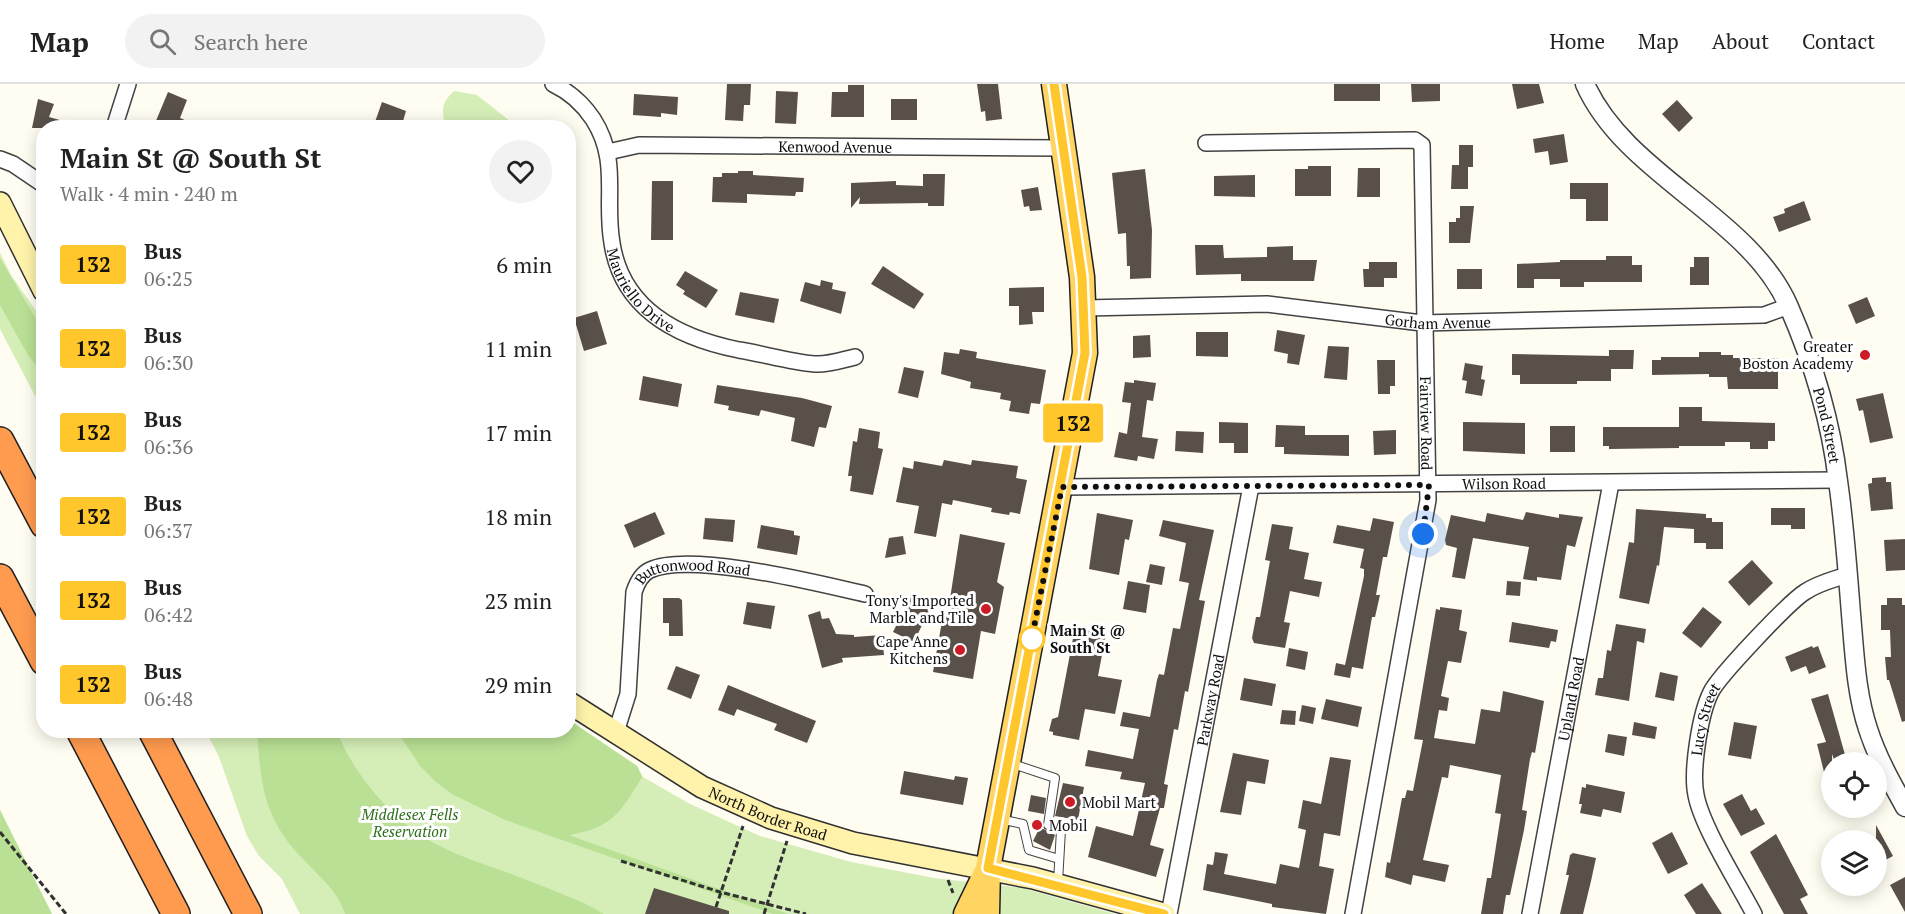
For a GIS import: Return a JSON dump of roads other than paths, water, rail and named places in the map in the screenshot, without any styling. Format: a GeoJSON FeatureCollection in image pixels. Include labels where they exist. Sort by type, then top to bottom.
{"type":"FeatureCollection","features":[{"type":"Feature","properties":{"kind":"highway"},"geometry":{"type":"LineString","coordinates":[[0,441],[36,509]]}},
{"type":"Feature","properties":{"kind":"highway"},"geometry":{"type":"LineString","coordinates":[[0,578],[36,646]]}},
{"type":"Feature","properties":{"kind":"highway"},"geometry":{"type":"LineString","coordinates":[[84,738],[176,914]]}},
{"type":"Feature","properties":{"kind":"highway"},"geometry":{"type":"LineString","coordinates":[[156,738],[248,914]]}},
{"type":"Feature","properties":{"kind":"main road"},"geometry":{"type":"LineString","coordinates":[[987,914],[988,868],[1083,367],[1085,308],[1054,84]]}},
{"type":"Feature","properties":{"kind":"main road"},"geometry":{"type":"LineString","coordinates":[[0,202],[36,275]]}},
{"type":"Feature","properties":{"kind":"main road","name":"North Border Road"},"geometry":{"type":"LineString","coordinates":[[576,707],[702,787],[759,813],[853,843],[988,868],[1058,884],[1164,914]]}},
{"type":"Feature","properties":{"kind":"main road"},"geometry":{"type":"LineString","coordinates":[[966,914],[988,868]]}},
{"type":"Feature","properties":{"kind":"street"},"geometry":{"type":"LineString","coordinates":[[117,120],[128,84]]}},
{"type":"Feature","properties":{"kind":"street","name":"Pond Street"},"geometry":{"type":"LineString","coordinates":[[1585,84],[1612,126],[1639,154],[1753,255],[1777,284],[1789,306],[1818,387],[1838,480],[1855,660],[1864,717],[1882,765],[1905,807]]}},
{"type":"Feature","properties":{"kind":"street","name":"Mauriello Drive"},"geometry":{"type":"LineString","coordinates":[[561,86],[589,113],[601,131],[608,152],[614,253],[627,283],[653,315],[679,333],[709,343],[814,364],[855,357]]}},
{"type":"Feature","properties":{"kind":"street","name":"Fairview Road"},"geometry":{"type":"LineString","coordinates":[[1206,143],[1414,140],[1420,142],[1429,485],[1423,534],[1353,914]]}},
{"type":"Feature","properties":{"kind":"street","name":"Kenwood Avenue"},"geometry":{"type":"LineString","coordinates":[[608,152],[639,145],[1064,148]]}},
{"type":"Feature","properties":{"kind":"street"},"geometry":{"type":"LineString","coordinates":[[0,159],[13,164],[36,180]]}},
{"type":"Feature","properties":{"kind":"street","name":"Gorham Avenue"},"geometry":{"type":"LineString","coordinates":[[1085,308],[1260,304],[1426,323],[1764,315],[1789,306]]}},
{"type":"Feature","properties":{"kind":"street","name":"Wilson Road"},"geometry":{"type":"LineString","coordinates":[[1062,487],[1838,480]]}},
{"type":"Feature","properties":{"kind":"street","name":"Upland Road"},"geometry":{"type":"LineString","coordinates":[[1530,914],[1611,483]]}},
{"type":"Feature","properties":{"kind":"street","name":"Parkway Road"},"geometry":{"type":"LineString","coordinates":[[1169,914],[1251,486]]}},
{"type":"Feature","properties":{"kind":"street","name":"Buttonwood Road"},"geometry":{"type":"LineString","coordinates":[[616,732],[628,694],[634,592],[639,579],[649,571],[668,566],[741,569],[865,594]]}},
{"type":"Feature","properties":{"kind":"street","name":"Lucy Street"},"geometry":{"type":"LineString","coordinates":[[1754,914],[1696,798],[1695,773],[1707,702],[1716,684],[1799,596],[1816,586],[1847,575]]}},
{"type":"Feature","properties":{"kind":"lane"},"geometry":{"type":"LineString","coordinates":[[1008,763],[1055,778],[1048,825],[1060,830],[1058,884]]}},
{"type":"Feature","properties":{"kind":"lane"},"geometry":{"type":"LineString","coordinates":[[998,818],[1023,824],[1029,850],[1059,859]]}},
{"type":"Feature","properties":{"kind":"place","name":"Greater Boston Academy"},"geometry":{"type":"Point","coordinates":[1865,355]}},
{"type":"Feature","properties":{"kind":"place","name":"Tony's Imported Marble and Tile"},"geometry":{"type":"Point","coordinates":[986,609]}},
{"type":"Feature","properties":{"kind":"place","name":"Main St @ South St"},"geometry":{"type":"Point","coordinates":[1032,639]}},
{"type":"Feature","properties":{"kind":"place","name":"Cape Anne Kitchens"},"geometry":{"type":"Point","coordinates":[960,650]}},
{"type":"Feature","properties":{"kind":"place","name":"Mobil Mart"},"geometry":{"type":"Point","coordinates":[1070,802]}},
{"type":"Feature","properties":{"kind":"place","name":"Mobil"},"geometry":{"type":"Point","coordinates":[1037,825]}},
{"type":"Feature","properties":{"kind":"park label","name":"Middlesex Fells Reservation"},"geometry":{"type":"Point","coordinates":[410,822]}}]}
